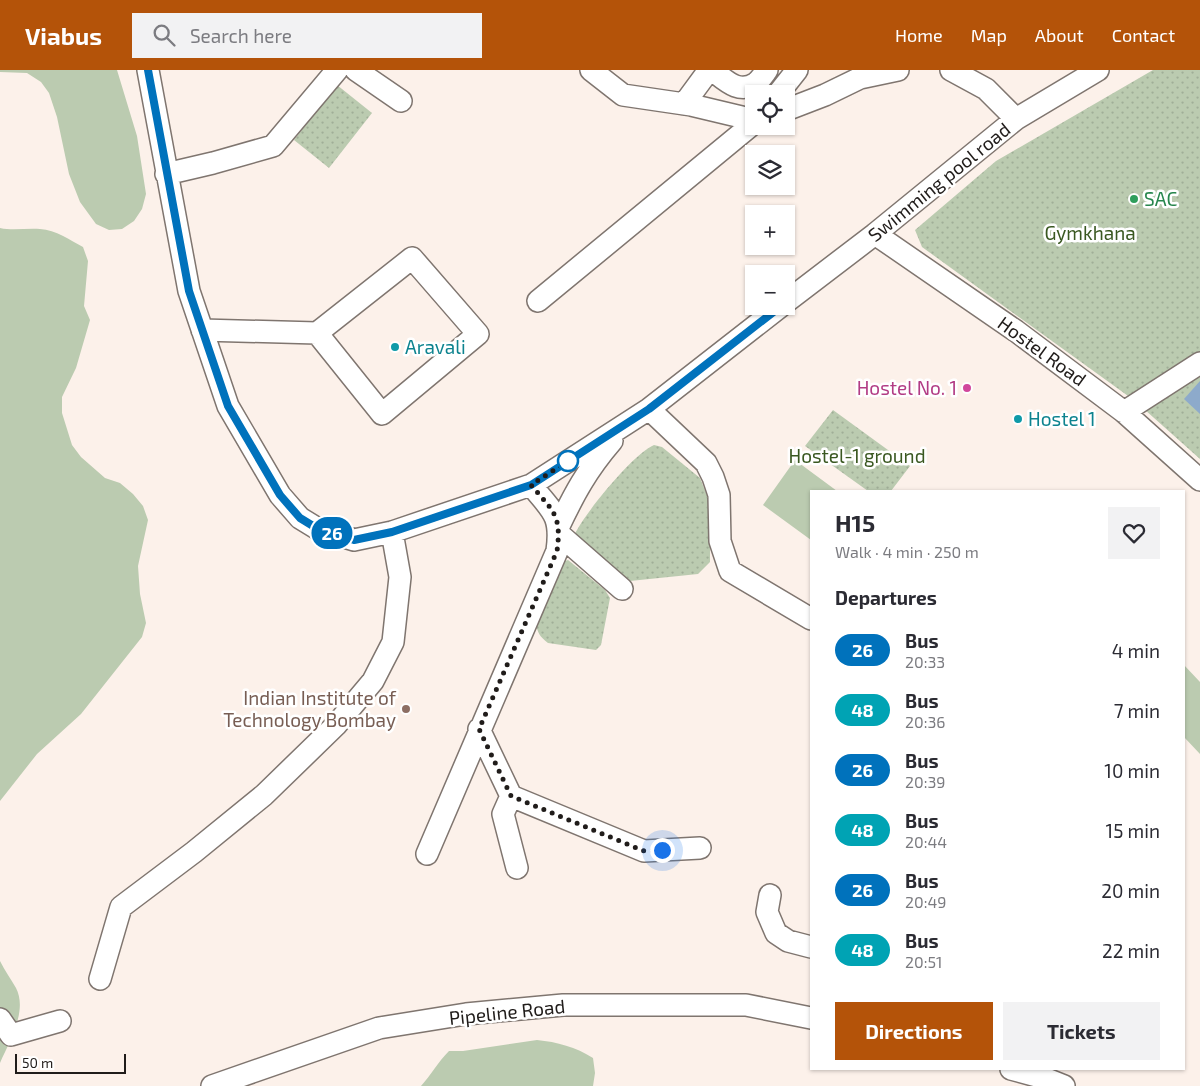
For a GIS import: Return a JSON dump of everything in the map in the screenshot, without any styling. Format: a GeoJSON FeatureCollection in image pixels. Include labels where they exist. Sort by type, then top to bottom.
{"type":"FeatureCollection","features":[{"type":"Feature","properties":{"kind":"lane"},"geometry":{"type":"LineString","coordinates":[[148,70],[189,291],[228,406],[280,495],[300,518],[318,529],[354,540],[392,532],[531,485],[649,409],[769,315]]}},
{"type":"Feature","properties":{"kind":"lane"},"geometry":{"type":"LineString","coordinates":[[166,174],[273,146],[337,70]]}},
{"type":"Feature","properties":{"kind":"lane"},"geometry":{"type":"LineString","coordinates":[[356,70],[401,101]]}},
{"type":"Feature","properties":{"kind":"lane"},"geometry":{"type":"LineString","coordinates":[[591,70],[623,96],[684,104],[745,120]]}},
{"type":"Feature","properties":{"kind":"lane"},"geometry":{"type":"LineString","coordinates":[[684,104],[711,70],[731,85],[741,88],[756,83],[766,70]]}},
{"type":"Feature","properties":{"kind":"lane"},"geometry":{"type":"LineString","coordinates":[[785,85],[797,70]]}},
{"type":"Feature","properties":{"kind":"lane"},"geometry":{"type":"LineString","coordinates":[[795,107],[860,78],[898,70]]}},
{"type":"Feature","properties":{"kind":"lane"},"geometry":{"type":"LineString","coordinates":[[951,70],[986,89],[1016,119]]}},
{"type":"Feature","properties":{"kind":"lane","name":"Swimming pool road"},"geometry":{"type":"LineString","coordinates":[[795,295],[875,234],[1016,119],[1098,70]]}},
{"type":"Feature","properties":{"kind":"lane"},"geometry":{"type":"LineString","coordinates":[[538,301],[745,129]]}},
{"type":"Feature","properties":{"kind":"lane","name":"Hostel Road"},"geometry":{"type":"LineString","coordinates":[[875,234],[1016,331],[1124,412],[1200,480]]}},
{"type":"Feature","properties":{"kind":"lane"},"geometry":{"type":"LineString","coordinates":[[202,330],[317,333],[412,258],[478,334],[382,414],[317,333]]}},
{"type":"Feature","properties":{"kind":"lane"},"geometry":{"type":"LineString","coordinates":[[1124,412],[1200,363]]}},
{"type":"Feature","properties":{"kind":"lane"},"geometry":{"type":"LineString","coordinates":[[649,409],[706,463],[719,495],[720,540],[730,571],[810,619]]}},
{"type":"Feature","properties":{"kind":"lane"},"geometry":{"type":"LineString","coordinates":[[559,531],[576,490],[592,463],[627,423]]}},
{"type":"Feature","properties":{"kind":"lane"},"geometry":{"type":"LineString","coordinates":[[427,854],[557,551],[559,531],[556,515],[531,485]]}},
{"type":"Feature","properties":{"kind":"lane"},"geometry":{"type":"LineString","coordinates":[[559,531],[622,589]]}},
{"type":"Feature","properties":{"kind":"lane"},"geometry":{"type":"LineString","coordinates":[[100,979],[121,907],[194,852],[264,795],[336,725],[373,681],[393,642],[400,577],[392,532]]}},
{"type":"Feature","properties":{"kind":"lane"},"geometry":{"type":"LineString","coordinates":[[479,729],[511,796],[644,851],[700,848]]}},
{"type":"Feature","properties":{"kind":"lane"},"geometry":{"type":"LineString","coordinates":[[511,796],[503,814],[517,868]]}},
{"type":"Feature","properties":{"kind":"lane"},"geometry":{"type":"LineString","coordinates":[[770,895],[767,912],[776,933],[788,941],[810,947]]}},
{"type":"Feature","properties":{"kind":"lane","name":"Pipeline Road"},"geometry":{"type":"LineString","coordinates":[[212,1086],[379,1028],[466,1014],[563,1005],[746,1005],[810,1018]]}},
{"type":"Feature","properties":{"kind":"lane"},"geometry":{"type":"LineString","coordinates":[[0,1019],[11,1035],[60,1021]]}},
{"type":"Feature","properties":{"kind":"lane"},"geometry":{"type":"LineString","coordinates":[[1015,1070],[1064,1086]]}},
{"type":"Feature","properties":{"kind":"green space"},"geometry":{"type":"Polygon","coordinates":[[[0,70],[117,70],[137,136],[146,194],[142,209],[134,221],[122,229],[109,230],[96,224],[80,202],[69,174],[57,117],[49,93],[41,82],[27,73],[0,72],[0,70]]]}},
{"type":"Feature","properties":{"kind":"green space","name":"Gymkhana"},"geometry":{"type":"Polygon","coordinates":[[[1153,70],[1200,70],[1200,459],[1135,401],[922,247],[915,230],[996,161],[1153,70]]]}},
{"type":"Feature","properties":{"kind":"green space"},"geometry":{"type":"Polygon","coordinates":[[[337,85],[372,113],[329,168],[294,140],[337,85]]]}},
{"type":"Feature","properties":{"kind":"green space"},"geometry":{"type":"Polygon","coordinates":[[[0,228],[52,231],[83,247],[88,261],[84,306],[90,320],[76,368],[62,397],[62,413],[72,445],[81,457],[105,478],[120,483],[133,494],[143,506],[148,520],[138,566],[140,594],[146,623],[142,637],[81,714],[37,754],[0,801],[0,228]]]}},
{"type":"Feature","properties":{"kind":"green space","name":"Hostel-1 ground"},"geometry":{"type":"Polygon","coordinates":[[[833,410],[910,466],[892,490],[867,490],[805,446],[833,410]]]}},
{"type":"Feature","properties":{"kind":"green space"},"geometry":{"type":"Polygon","coordinates":[[[654,445],[662,447],[700,478],[710,503],[710,562],[698,574],[630,581],[615,571],[575,534],[588,513],[610,485],[634,459],[654,445]]]}},
{"type":"Feature","properties":{"kind":"green space"},"geometry":{"type":"Polygon","coordinates":[[[795,460],[836,490],[810,490],[810,539],[763,505],[795,460]]]}},
{"type":"Feature","properties":{"kind":"green space"},"geometry":{"type":"Polygon","coordinates":[[[568,560],[605,590],[610,598],[601,645],[596,650],[548,643],[537,629],[536,623],[562,562],[568,560]]]}},
{"type":"Feature","properties":{"kind":"green space"},"geometry":{"type":"Polygon","coordinates":[[[1185,666],[1200,682],[1200,754],[1185,738],[1185,666]]]}},
{"type":"Feature","properties":{"kind":"green space"},"geometry":{"type":"Polygon","coordinates":[[[0,961],[16,988],[20,1006],[16,1026],[0,1063],[0,961]]]}},
{"type":"Feature","properties":{"kind":"green space"},"geometry":{"type":"Polygon","coordinates":[[[537,1040],[566,1046],[593,1058],[595,1073],[593,1086],[421,1086],[449,1051],[463,1051],[537,1040]]]}},
{"type":"Feature","properties":{"kind":"water"},"geometry":{"type":"Polygon","coordinates":[[[1200,381],[1200,414],[1184,399],[1200,381]]]}},
{"type":"Feature","properties":{"kind":"bus line","name":"26"},"geometry":{"type":"LineString","coordinates":[[148,70],[189,291],[228,406],[280,495],[300,518],[318,529],[354,540],[392,532],[531,485],[649,409],[769,315]]}},
{"type":"Feature","properties":{"kind":"place","name":"SAC"},"geometry":{"type":"Point","coordinates":[1134,199]}},
{"type":"Feature","properties":{"kind":"place","name":"Aravali"},"geometry":{"type":"Point","coordinates":[395,347]}},
{"type":"Feature","properties":{"kind":"place","name":"Hostel No. 1"},"geometry":{"type":"Point","coordinates":[967,388]}},
{"type":"Feature","properties":{"kind":"place","name":"Hostel 1"},"geometry":{"type":"Point","coordinates":[1018,419]}},
{"type":"Feature","properties":{"kind":"place","name":"Indian Institute of Technology Bombay"},"geometry":{"type":"Point","coordinates":[406,709]}},
{"type":"Feature","properties":{"kind":"route"},"geometry":{"type":"LineString","coordinates":[[568,461],[531,485],[556,515],[559,534],[557,551],[479,729],[511,796],[644,851],[662,850]]}}]}
